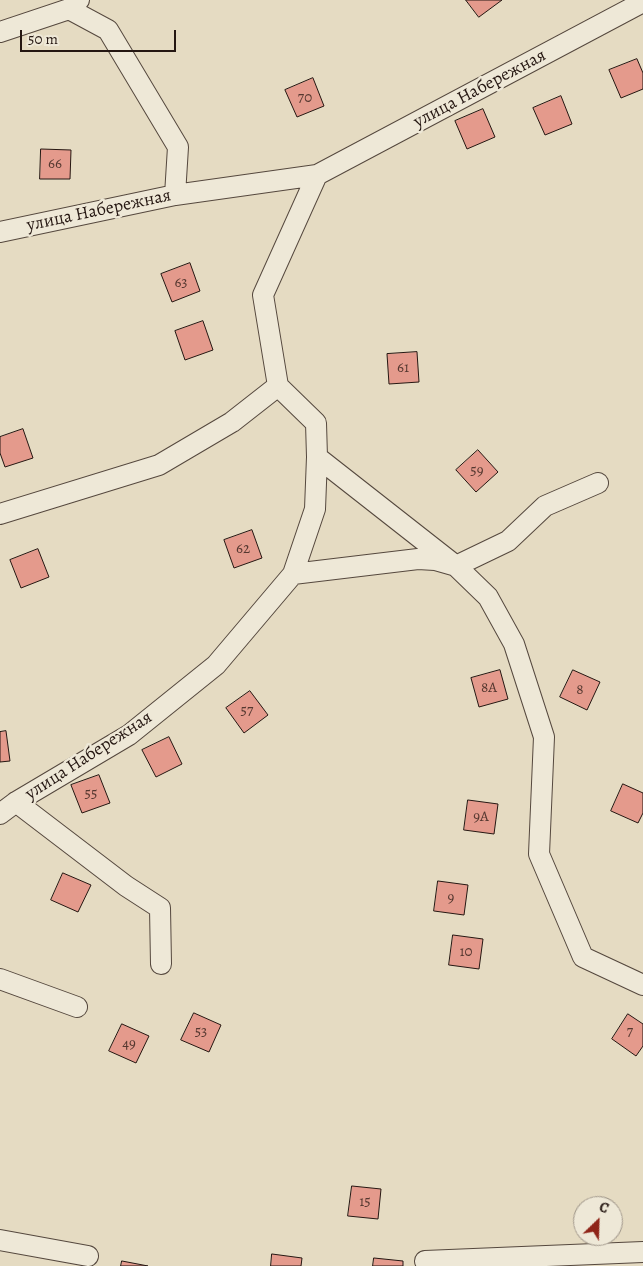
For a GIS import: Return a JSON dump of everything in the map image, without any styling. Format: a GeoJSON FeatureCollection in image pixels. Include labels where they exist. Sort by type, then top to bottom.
{"type":"FeatureCollection","features":[{"type":"Feature","properties":{"kind":"street","name":"улица Набережная"},"geometry":{"type":"LineString","coordinates":[[0,232],[175,196],[318,175],[643,2]]}},
{"type":"Feature","properties":{"kind":"street"},"geometry":{"type":"LineString","coordinates":[[0,32],[74,4],[108,30],[178,147],[175,196]]}},
{"type":"Feature","properties":{"kind":"street"},"geometry":{"type":"LineString","coordinates":[[0,514],[159,465],[232,422],[278,386],[263,296],[318,175]]}},
{"type":"Feature","properties":{"kind":"street","name":"улица Набережная"},"geometry":{"type":"LineString","coordinates":[[0,814],[16,802],[129,735],[216,666],[293,574],[315,510],[316,423],[278,386]]}},
{"type":"Feature","properties":{"kind":"street"},"geometry":{"type":"LineString","coordinates":[[317,458],[456,566],[488,597],[514,644],[544,738],[539,854],[583,957],[643,985]]}},
{"type":"Feature","properties":{"kind":"street"},"geometry":{"type":"LineString","coordinates":[[293,574],[418,559],[435,560],[456,566],[508,542],[545,506],[598,483]]}},
{"type":"Feature","properties":{"kind":"street"},"geometry":{"type":"LineString","coordinates":[[16,802],[126,886],[160,908],[161,964]]}},
{"type":"Feature","properties":{"kind":"street"},"geometry":{"type":"LineString","coordinates":[[0,979],[77,1007]]}},
{"type":"Feature","properties":{"kind":"street"},"geometry":{"type":"LineString","coordinates":[[0,1240],[88,1256]]}},
{"type":"Feature","properties":{"kind":"street"},"geometry":{"type":"LineString","coordinates":[[425,1261],[643,1252]]}},
{"type":"Feature","properties":{"kind":"building"},"geometry":{"type":"Polygon","coordinates":[[[466,0],[502,0],[479,17],[466,0]]]}},
{"type":"Feature","properties":{"kind":"building"},"geometry":{"type":"Polygon","coordinates":[[[637,59],[643,73],[643,89],[621,98],[609,70],[637,59]]]}},
{"type":"Feature","properties":{"kind":"building"},"geometry":{"type":"Polygon","coordinates":[[[313,78],[324,106],[297,117],[285,90],[313,78]]]}},
{"type":"Feature","properties":{"kind":"building"},"geometry":{"type":"Polygon","coordinates":[[[561,96],[572,124],[545,135],[533,108],[561,96]]]}},
{"type":"Feature","properties":{"kind":"building"},"geometry":{"type":"Polygon","coordinates":[[[483,109],[495,137],[467,149],[455,121],[483,109]]]}},
{"type":"Feature","properties":{"kind":"building"},"geometry":{"type":"Polygon","coordinates":[[[41,149],[71,150],[70,179],[40,179],[41,149]]]}},
{"type":"Feature","properties":{"kind":"building"},"geometry":{"type":"Polygon","coordinates":[[[190,263],[200,291],[172,302],[161,274],[190,263]]]}},
{"type":"Feature","properties":{"kind":"building"},"geometry":{"type":"Polygon","coordinates":[[[203,321],[213,350],[185,360],[175,331],[203,321]]]}},
{"type":"Feature","properties":{"kind":"building"},"geometry":{"type":"Polygon","coordinates":[[[417,352],[419,382],[389,384],[387,354],[417,352]]]}},
{"type":"Feature","properties":{"kind":"building"},"geometry":{"type":"Polygon","coordinates":[[[23,429],[33,458],[5,467],[0,453],[0,437],[23,429]]]}},
{"type":"Feature","properties":{"kind":"building"},"geometry":{"type":"Polygon","coordinates":[[[478,450],[498,472],[476,492],[456,470],[478,450]]]}},
{"type":"Feature","properties":{"kind":"building"},"geometry":{"type":"Polygon","coordinates":[[[252,530],[262,558],[234,568],[224,540],[252,530]]]}},
{"type":"Feature","properties":{"kind":"building"},"geometry":{"type":"Polygon","coordinates":[[[38,549],[49,577],[21,588],[10,560],[38,549]]]}},
{"type":"Feature","properties":{"kind":"building"},"geometry":{"type":"Polygon","coordinates":[[[500,670],[508,699],[479,707],[471,678],[500,670]]]}},
{"type":"Feature","properties":{"kind":"building"},"geometry":{"type":"Polygon","coordinates":[[[573,670],[600,682],[587,710],[560,697],[573,670]]]}},
{"type":"Feature","properties":{"kind":"building"},"geometry":{"type":"Polygon","coordinates":[[[250,691],[268,715],[244,733],[226,708],[250,691]]]}},
{"type":"Feature","properties":{"kind":"building"},"geometry":{"type":"Polygon","coordinates":[[[6,731],[10,761],[0,762],[0,732],[6,731]]]}},
{"type":"Feature","properties":{"kind":"building"},"geometry":{"type":"Polygon","coordinates":[[[169,737],[182,764],[156,777],[142,750],[169,737]]]}},
{"type":"Feature","properties":{"kind":"building"},"geometry":{"type":"Polygon","coordinates":[[[99,775],[110,803],[82,813],[71,785],[99,775]]]}},
{"type":"Feature","properties":{"kind":"building"},"geometry":{"type":"Polygon","coordinates":[[[623,784],[643,793],[643,813],[638,823],[611,811],[623,784]]]}},
{"type":"Feature","properties":{"kind":"building"},"geometry":{"type":"Polygon","coordinates":[[[468,800],[498,804],[494,834],[464,830],[468,800]]]}},
{"type":"Feature","properties":{"kind":"building"},"geometry":{"type":"Polygon","coordinates":[[[63,873],[91,885],[78,912],[51,900],[63,873]]]}},
{"type":"Feature","properties":{"kind":"building"},"geometry":{"type":"Polygon","coordinates":[[[438,881],[468,885],[464,915],[434,911],[438,881]]]}},
{"type":"Feature","properties":{"kind":"building"},"geometry":{"type":"Polygon","coordinates":[[[453,935],[483,939],[479,969],[449,965],[453,935]]]}},
{"type":"Feature","properties":{"kind":"building"},"geometry":{"type":"Polygon","coordinates":[[[194,1013],[221,1025],[209,1052],[181,1040],[194,1013]]]}},
{"type":"Feature","properties":{"kind":"building"},"geometry":{"type":"Polygon","coordinates":[[[628,1014],[643,1024],[643,1046],[636,1056],[612,1039],[628,1014]]]}},
{"type":"Feature","properties":{"kind":"building"},"geometry":{"type":"Polygon","coordinates":[[[122,1024],[149,1036],[136,1063],[109,1051],[122,1024]]]}},
{"type":"Feature","properties":{"kind":"building"},"geometry":{"type":"Polygon","coordinates":[[[352,1186],[381,1189],[378,1219],[348,1216],[352,1186]]]}},
{"type":"Feature","properties":{"kind":"building"},"geometry":{"type":"Polygon","coordinates":[[[272,1254],[302,1258],[301,1266],[271,1266],[272,1254]]]}},
{"type":"Feature","properties":{"kind":"building"},"geometry":{"type":"Polygon","coordinates":[[[374,1258],[403,1261],[403,1266],[373,1266],[374,1258]]]}},
{"type":"Feature","properties":{"kind":"building"},"geometry":{"type":"Polygon","coordinates":[[[122,1261],[148,1266],[121,1266],[122,1261]]]}}]}
